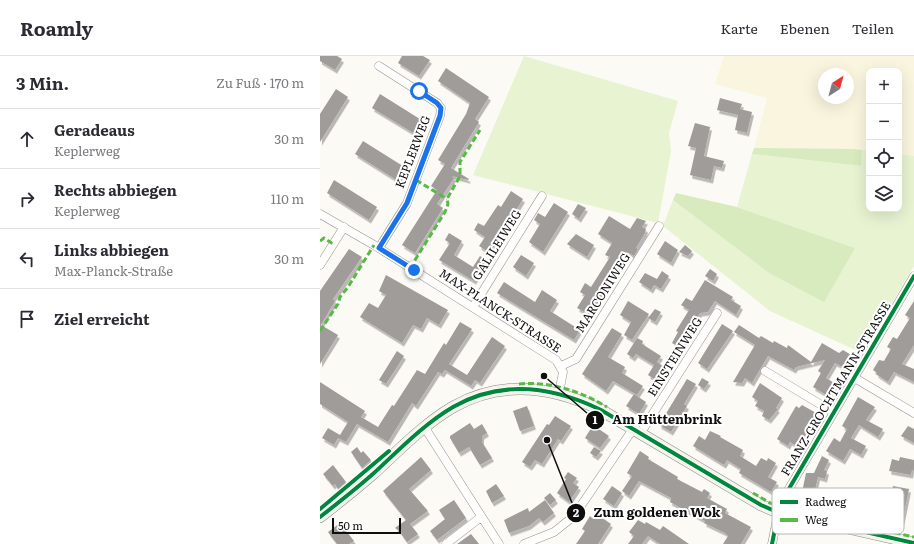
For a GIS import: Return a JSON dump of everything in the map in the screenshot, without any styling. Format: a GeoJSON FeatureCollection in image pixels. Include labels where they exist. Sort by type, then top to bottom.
{"type":"FeatureCollection","features":[{"type":"Feature","properties":{"kind":"street","name":"KEPLERWEG"},"geometry":{"type":"LineString","coordinates":[[379,66],[437,103],[441,108],[440,116],[407,203],[379,248]]}},
{"type":"Feature","properties":{"kind":"street","name":"GALILEIWEG"},"geometry":{"type":"LineString","coordinates":[[473,307],[542,196]]}},
{"type":"Feature","properties":{"kind":"street","name":"MAX-PLANCK-STRASSE"},"geometry":{"type":"LineString","coordinates":[[320,214],[379,248],[550,356],[561,366],[563,378],[559,393]]}},
{"type":"Feature","properties":{"kind":"street","name":"MARCONIWEG"},"geometry":{"type":"LineString","coordinates":[[561,366],[576,359],[659,226]]}},
{"type":"Feature","properties":{"kind":"street"},"geometry":{"type":"LineString","coordinates":[[320,265],[344,227]]}},
{"type":"Feature","properties":{"kind":"street","name":"FRANZ-GROCHTMANN-STRASSE"},"geometry":{"type":"LineString","coordinates":[[789,488],[914,276]]}},
{"type":"Feature","properties":{"kind":"street","name":"EINSTEINWEG"},"geometry":{"type":"LineString","coordinates":[[524,544],[554,532],[574,516],[637,432],[717,313]]}},
{"type":"Feature","properties":{"kind":"street"},"geometry":{"type":"LineString","coordinates":[[765,371],[833,412]]}},
{"type":"Feature","properties":{"kind":"street"},"geometry":{"type":"LineString","coordinates":[[853,377],[914,413]]}},
{"type":"Feature","properties":{"kind":"street"},"geometry":{"type":"LineString","coordinates":[[320,517],[425,428],[454,407],[484,395],[499,391],[527,389],[559,393],[584,402],[761,505],[772,510]]}},
{"type":"Feature","properties":{"kind":"street"},"geometry":{"type":"LineString","coordinates":[[425,428],[499,544]]}},
{"type":"Feature","properties":{"kind":"street"},"geometry":{"type":"LineString","coordinates":[[446,544],[481,517]]}},
{"type":"Feature","properties":{"kind":"street","name":"FRANZ-GROCHTMANN-STRASSE"},"geometry":{"type":"LineString","coordinates":[[772,544],[774,534]]}},
{"type":"Feature","properties":{"kind":"street"},"geometry":{"type":"LineString","coordinates":[[874,534],[914,543]]}},
{"type":"Feature","properties":{"kind":"shaded area"},"geometry":{"type":"Polygon","coordinates":[[[724,56],[914,56],[914,156],[902,154],[902,68],[866,68],[866,151],[754,148],[767,98],[715,84],[724,56]]]}},
{"type":"Feature","properties":{"kind":"green space"},"geometry":{"type":"Polygon","coordinates":[[[524,56],[678,101],[669,133],[671,151],[658,223],[473,175],[524,56]]]}},
{"type":"Feature","properties":{"kind":"green space"},"geometry":{"type":"Polygon","coordinates":[[[754,148],[862,150],[861,166],[752,154],[754,148]]]}},
{"type":"Feature","properties":{"kind":"green space"},"geometry":{"type":"Polygon","coordinates":[[[862,150],[866,151],[866,212],[902,212],[902,154],[914,156],[914,266],[862,353],[770,311],[663,226],[673,200],[769,273],[855,248],[737,207],[752,154],[860,166],[862,150]]]}},
{"type":"Feature","properties":{"kind":"green space"},"geometry":{"type":"Polygon","coordinates":[[[676,193],[737,207],[855,248],[824,302],[769,273],[673,200],[676,193]]]}},
{"type":"Feature","properties":{"kind":"building"},"geometry":{"type":"Polygon","coordinates":[[[320,56],[337,56],[342,59],[335,70],[320,61],[320,56]]]}},
{"type":"Feature","properties":{"kind":"building"},"geometry":{"type":"Polygon","coordinates":[[[402,56],[423,56],[430,60],[419,76],[398,63],[402,56]]]}},
{"type":"Feature","properties":{"kind":"building"},"geometry":{"type":"Polygon","coordinates":[[[446,68],[489,97],[475,119],[479,122],[451,168],[469,179],[452,176],[454,178],[437,204],[443,208],[415,253],[402,245],[437,190],[431,186],[445,164],[438,160],[466,114],[470,103],[438,81],[446,68]]]}},
{"type":"Feature","properties":{"kind":"building"},"geometry":{"type":"Polygon","coordinates":[[[336,89],[348,97],[320,142],[320,114],[336,89]]]}},
{"type":"Feature","properties":{"kind":"building"},"geometry":{"type":"Polygon","coordinates":[[[380,94],[423,121],[415,134],[372,108],[380,94]]]}},
{"type":"Feature","properties":{"kind":"building"},"geometry":{"type":"Polygon","coordinates":[[[720,98],[742,104],[740,109],[752,112],[747,133],[735,130],[738,115],[717,110],[720,98]]]}},
{"type":"Feature","properties":{"kind":"building"},"geometry":{"type":"Polygon","coordinates":[[[695,123],[710,127],[704,156],[724,161],[722,168],[714,166],[711,180],[690,175],[696,148],[688,146],[695,123]]]}},
{"type":"Feature","properties":{"kind":"building"},"geometry":{"type":"Polygon","coordinates":[[[363,141],[406,168],[398,181],[355,154],[363,141]]]}},
{"type":"Feature","properties":{"kind":"building"},"geometry":{"type":"Polygon","coordinates":[[[334,180],[377,207],[369,220],[327,193],[334,180]]]}},
{"type":"Feature","properties":{"kind":"building"},"geometry":{"type":"Polygon","coordinates":[[[511,191],[523,199],[490,253],[479,246],[485,237],[474,230],[478,223],[484,226],[498,205],[501,207],[511,191]]]}},
{"type":"Feature","properties":{"kind":"building"},"geometry":{"type":"Polygon","coordinates":[[[554,203],[568,212],[543,252],[529,242],[540,224],[534,220],[538,213],[545,217],[554,203]]]}},
{"type":"Feature","properties":{"kind":"building"},"geometry":{"type":"Polygon","coordinates":[[[578,204],[586,208],[579,219],[572,214],[578,204]]]}},
{"type":"Feature","properties":{"kind":"building"},"geometry":{"type":"Polygon","coordinates":[[[609,216],[630,229],[637,218],[646,221],[642,227],[646,229],[636,248],[638,249],[634,256],[629,253],[590,315],[577,308],[585,295],[580,292],[585,283],[591,287],[610,257],[605,255],[612,243],[598,234],[609,216]]]}},
{"type":"Feature","properties":{"kind":"building"},"geometry":{"type":"Polygon","coordinates":[[[449,233],[462,241],[454,255],[473,267],[480,256],[487,260],[474,281],[439,260],[450,243],[445,240],[449,233]]]}},
{"type":"Feature","properties":{"kind":"building"},"geometry":{"type":"Polygon","coordinates":[[[576,234],[594,245],[587,257],[567,244],[576,234]]]}},
{"type":"Feature","properties":{"kind":"building"},"geometry":{"type":"Polygon","coordinates":[[[665,241],[678,250],[671,263],[657,254],[665,241]]]}},
{"type":"Feature","properties":{"kind":"building"},"geometry":{"type":"Polygon","coordinates":[[[685,245],[692,251],[688,256],[679,252],[685,245]]]}},
{"type":"Feature","properties":{"kind":"building"},"geometry":{"type":"Polygon","coordinates":[[[349,249],[362,257],[333,299],[335,301],[321,325],[338,335],[320,364],[320,291],[349,249]]]}},
{"type":"Feature","properties":{"kind":"building"},"geometry":{"type":"Polygon","coordinates":[[[521,255],[534,263],[526,276],[513,267],[521,255]]]}},
{"type":"Feature","properties":{"kind":"building"},"geometry":{"type":"Polygon","coordinates":[[[710,269],[717,274],[713,281],[705,276],[710,269]]]}},
{"type":"Feature","properties":{"kind":"building"},"geometry":{"type":"Polygon","coordinates":[[[662,271],[669,276],[661,289],[654,285],[651,290],[639,282],[645,273],[657,279],[662,271]]]}},
{"type":"Feature","properties":{"kind":"building"},"geometry":{"type":"Polygon","coordinates":[[[386,275],[448,310],[439,325],[427,318],[421,329],[413,325],[402,343],[360,317],[369,303],[378,308],[386,295],[379,291],[386,275]]]}},
{"type":"Feature","properties":{"kind":"building"},"geometry":{"type":"Polygon","coordinates":[[[705,280],[733,297],[731,300],[741,306],[736,315],[715,301],[708,312],[700,313],[680,348],[672,343],[678,332],[676,331],[689,310],[681,305],[686,298],[692,301],[705,280]]]}},
{"type":"Feature","properties":{"kind":"building"},"geometry":{"type":"Polygon","coordinates":[[[504,282],[535,302],[542,290],[557,300],[550,311],[580,330],[574,340],[497,293],[504,282]]]}},
{"type":"Feature","properties":{"kind":"building"},"geometry":{"type":"Polygon","coordinates":[[[628,301],[649,314],[632,340],[624,335],[631,322],[620,315],[628,301]]]}},
{"type":"Feature","properties":{"kind":"building"},"geometry":{"type":"Polygon","coordinates":[[[914,301],[914,345],[902,364],[914,369],[914,382],[894,372],[888,382],[876,374],[877,373],[873,370],[879,360],[884,361],[891,349],[887,347],[893,337],[897,339],[910,318],[905,315],[914,301]]]}},
{"type":"Feature","properties":{"kind":"building"},"geometry":{"type":"Polygon","coordinates":[[[655,309],[661,312],[655,322],[648,318],[655,309]]]}},
{"type":"Feature","properties":{"kind":"building"},"geometry":{"type":"Polygon","coordinates":[[[460,322],[472,329],[449,364],[467,375],[492,337],[505,346],[480,383],[475,380],[471,386],[445,370],[442,374],[438,372],[416,406],[412,403],[388,442],[357,424],[346,442],[338,438],[334,445],[322,438],[328,428],[340,435],[348,422],[320,404],[320,382],[365,411],[361,417],[378,427],[392,405],[394,406],[417,370],[425,374],[444,343],[446,345],[460,322]]]}},
{"type":"Feature","properties":{"kind":"building"},"geometry":{"type":"Polygon","coordinates":[[[722,324],[733,331],[707,369],[698,363],[722,324]]]}},
{"type":"Feature","properties":{"kind":"building"},"geometry":{"type":"Polygon","coordinates":[[[739,325],[759,338],[761,336],[773,343],[774,341],[787,348],[788,345],[811,362],[822,343],[839,353],[843,350],[853,356],[845,368],[835,363],[826,378],[836,384],[828,396],[813,387],[821,373],[818,371],[825,360],[796,367],[794,370],[768,356],[752,383],[745,378],[742,383],[733,382],[755,345],[734,332],[739,325]]]}},
{"type":"Feature","properties":{"kind":"building"},"geometry":{"type":"Polygon","coordinates":[[[612,328],[622,334],[608,357],[625,367],[622,373],[643,386],[637,395],[613,381],[606,391],[582,374],[612,328]]]}},
{"type":"Feature","properties":{"kind":"building"},"geometry":{"type":"Polygon","coordinates":[[[637,338],[643,341],[642,344],[661,356],[657,362],[667,369],[657,381],[648,375],[654,365],[636,354],[633,358],[627,354],[637,338]]]}},
{"type":"Feature","properties":{"kind":"building"},"geometry":{"type":"Polygon","coordinates":[[[397,351],[404,356],[386,384],[379,380],[397,351]]]}},
{"type":"Feature","properties":{"kind":"building"},"geometry":{"type":"Polygon","coordinates":[[[702,378],[709,382],[704,389],[698,385],[702,378]]]}},
{"type":"Feature","properties":{"kind":"building"},"geometry":{"type":"Polygon","coordinates":[[[687,379],[696,384],[684,404],[687,406],[671,432],[659,425],[687,379]]]}},
{"type":"Feature","properties":{"kind":"building"},"geometry":{"type":"Polygon","coordinates":[[[760,383],[782,398],[776,408],[778,409],[769,420],[762,416],[764,411],[755,406],[758,401],[752,397],[760,383]]]}},
{"type":"Feature","properties":{"kind":"building"},"geometry":{"type":"Polygon","coordinates":[[[634,394],[646,402],[639,414],[626,406],[634,394]]]}},
{"type":"Feature","properties":{"kind":"building"},"geometry":{"type":"Polygon","coordinates":[[[858,397],[875,407],[866,420],[883,429],[878,437],[859,425],[851,438],[866,446],[861,455],[850,449],[843,461],[826,451],[834,438],[840,442],[847,429],[842,426],[858,397]]]}},
{"type":"Feature","properties":{"kind":"building"},"geometry":{"type":"Polygon","coordinates":[[[802,405],[818,414],[798,447],[790,442],[788,446],[777,439],[796,406],[799,408],[802,405]]]}},
{"type":"Feature","properties":{"kind":"building"},"geometry":{"type":"Polygon","coordinates":[[[527,406],[534,426],[520,431],[513,411],[527,406]]]}},
{"type":"Feature","properties":{"kind":"building"},"geometry":{"type":"Polygon","coordinates":[[[555,416],[571,426],[561,441],[558,439],[542,464],[535,460],[530,467],[522,462],[547,424],[549,425],[555,416]]]}},
{"type":"Feature","properties":{"kind":"building"},"geometry":{"type":"Polygon","coordinates":[[[470,423],[474,429],[482,424],[487,433],[482,436],[482,442],[492,458],[480,465],[469,447],[459,453],[450,438],[450,436],[470,423]]]}},
{"type":"Feature","properties":{"kind":"building"},"geometry":{"type":"Polygon","coordinates":[[[593,425],[609,436],[600,448],[585,438],[593,425]]]}},
{"type":"Feature","properties":{"kind":"building"},"geometry":{"type":"Polygon","coordinates":[[[908,426],[914,429],[914,443],[901,436],[908,426]]]}},
{"type":"Feature","properties":{"kind":"building"},"geometry":{"type":"Polygon","coordinates":[[[710,431],[743,450],[740,456],[756,466],[761,458],[767,461],[768,458],[776,463],[768,477],[777,482],[772,488],[771,492],[739,473],[741,469],[727,460],[724,465],[693,446],[699,436],[705,440],[710,431]]]}},
{"type":"Feature","properties":{"kind":"building"},"geometry":{"type":"Polygon","coordinates":[[[357,447],[361,453],[363,451],[371,460],[362,468],[351,452],[357,447]]]}},
{"type":"Feature","properties":{"kind":"building"},"geometry":{"type":"Polygon","coordinates":[[[594,447],[601,451],[596,457],[590,453],[594,447]]]}},
{"type":"Feature","properties":{"kind":"building"},"geometry":{"type":"Polygon","coordinates":[[[640,451],[649,457],[648,459],[678,477],[677,479],[702,492],[704,489],[710,493],[707,498],[727,509],[725,513],[751,527],[741,544],[723,544],[728,536],[725,533],[704,523],[705,521],[670,502],[671,498],[639,481],[629,496],[622,491],[632,476],[627,473],[640,451]]]}},
{"type":"Feature","properties":{"kind":"building"},"geometry":{"type":"Polygon","coordinates":[[[822,456],[829,460],[824,470],[827,471],[825,479],[818,477],[816,488],[803,488],[806,473],[814,473],[822,456]]]}},
{"type":"Feature","properties":{"kind":"building"},"geometry":{"type":"Polygon","coordinates":[[[421,457],[431,470],[409,489],[428,511],[410,524],[418,534],[407,542],[401,534],[402,533],[395,528],[406,520],[383,491],[421,457]]]}},
{"type":"Feature","properties":{"kind":"building"},"geometry":{"type":"Polygon","coordinates":[[[900,457],[914,460],[914,471],[912,470],[911,475],[889,471],[892,459],[899,461],[900,457]]]}},
{"type":"Feature","properties":{"kind":"building"},"geometry":{"type":"Polygon","coordinates":[[[333,465],[346,482],[338,489],[335,484],[333,486],[323,474],[333,465]]]}},
{"type":"Feature","properties":{"kind":"building"},"geometry":{"type":"Polygon","coordinates":[[[568,472],[577,478],[573,483],[579,487],[569,502],[557,493],[566,479],[564,478],[568,472]]]}},
{"type":"Feature","properties":{"kind":"building"},"geometry":{"type":"Polygon","coordinates":[[[496,484],[504,496],[492,503],[486,491],[496,484]]]}},
{"type":"Feature","properties":{"kind":"building"},"geometry":{"type":"Polygon","coordinates":[[[612,486],[622,493],[614,506],[603,499],[612,486]]]}},
{"type":"Feature","properties":{"kind":"building"},"geometry":{"type":"Polygon","coordinates":[[[893,486],[904,488],[893,488],[893,486]]]}},
{"type":"Feature","properties":{"kind":"building"},"geometry":{"type":"Polygon","coordinates":[[[904,488],[909,489],[904,513],[904,488]]]}},
{"type":"Feature","properties":{"kind":"building"},"geometry":{"type":"Polygon","coordinates":[[[550,493],[556,500],[550,505],[544,498],[550,493]]]}},
{"type":"Feature","properties":{"kind":"building"},"geometry":{"type":"Polygon","coordinates":[[[454,500],[466,518],[437,540],[430,531],[445,519],[439,510],[454,500]]]}},
{"type":"Feature","properties":{"kind":"building"},"geometry":{"type":"Polygon","coordinates":[[[545,500],[554,513],[543,522],[539,518],[529,526],[509,533],[504,520],[528,508],[529,512],[545,500]]]}},
{"type":"Feature","properties":{"kind":"building"},"geometry":{"type":"Polygon","coordinates":[[[595,513],[611,524],[598,544],[576,544],[585,531],[582,529],[590,516],[592,518],[595,513]]]}},
{"type":"Feature","properties":{"kind":"building"},"geometry":{"type":"Polygon","coordinates":[[[638,520],[645,524],[646,522],[660,530],[663,526],[689,544],[660,544],[648,536],[642,544],[628,544],[634,536],[629,532],[638,520]]]}},
{"type":"Feature","properties":{"kind":"building"},"geometry":{"type":"Polygon","coordinates":[[[340,523],[354,541],[349,544],[337,544],[328,532],[340,523]]]}},
{"type":"Feature","properties":{"kind":"building"},"geometry":{"type":"Polygon","coordinates":[[[471,534],[479,544],[457,544],[471,534]]]}},
{"type":"Feature","properties":{"kind":"marked path"},"geometry":{"type":"LineString","coordinates":[[410,268],[445,212],[448,204],[447,199],[460,176],[460,162],[480,130]]}},
{"type":"Feature","properties":{"kind":"marked path"},"geometry":{"type":"LineString","coordinates":[[416,180],[447,199]]}},
{"type":"Feature","properties":{"kind":"marked path"},"geometry":{"type":"LineString","coordinates":[[320,241],[324,238],[333,244]]}},
{"type":"Feature","properties":{"kind":"marked path"},"geometry":{"type":"LineString","coordinates":[[320,331],[374,245]]}},
{"type":"Feature","properties":{"kind":"marked path"},"geometry":{"type":"LineString","coordinates":[[519,384],[531,383],[564,388],[586,396],[607,407]]}},
{"type":"Feature","properties":{"kind":"marked path"},"geometry":{"type":"LineString","coordinates":[[753,493],[772,504]]}},
{"type":"Feature","properties":{"kind":"marked path"},"geometry":{"type":"LineString","coordinates":[[900,534],[914,537]]}},
{"type":"Feature","properties":{"kind":"cycle path"},"geometry":{"type":"LineString","coordinates":[[789,488],[914,276]]}},
{"type":"Feature","properties":{"kind":"cycle path"},"geometry":{"type":"LineString","coordinates":[[320,517],[368,479],[422,429],[453,407],[472,398],[490,392],[528,389],[565,396],[601,410],[761,505],[772,510]]}},
{"type":"Feature","properties":{"kind":"cycle path"},"geometry":{"type":"LineString","coordinates":[[320,509],[389,451]]}},
{"type":"Feature","properties":{"kind":"cycle path"},"geometry":{"type":"LineString","coordinates":[[772,544],[774,534]]}},
{"type":"Feature","properties":{"kind":"cycle path"},"geometry":{"type":"LineString","coordinates":[[874,534],[914,543]]}},
{"type":"Feature","properties":{"kind":"place","name":"Am Hüttenbrink"},"geometry":{"type":"Point","coordinates":[544,376]}},
{"type":"Feature","properties":{"kind":"place","name":"Zum goldenen Wok"},"geometry":{"type":"Point","coordinates":[547,440]}},
{"type":"Feature","properties":{"kind":"route"},"geometry":{"type":"LineString","coordinates":[[414,270],[379,248],[407,203],[440,116],[441,108],[437,103],[419,91]]}}]}
